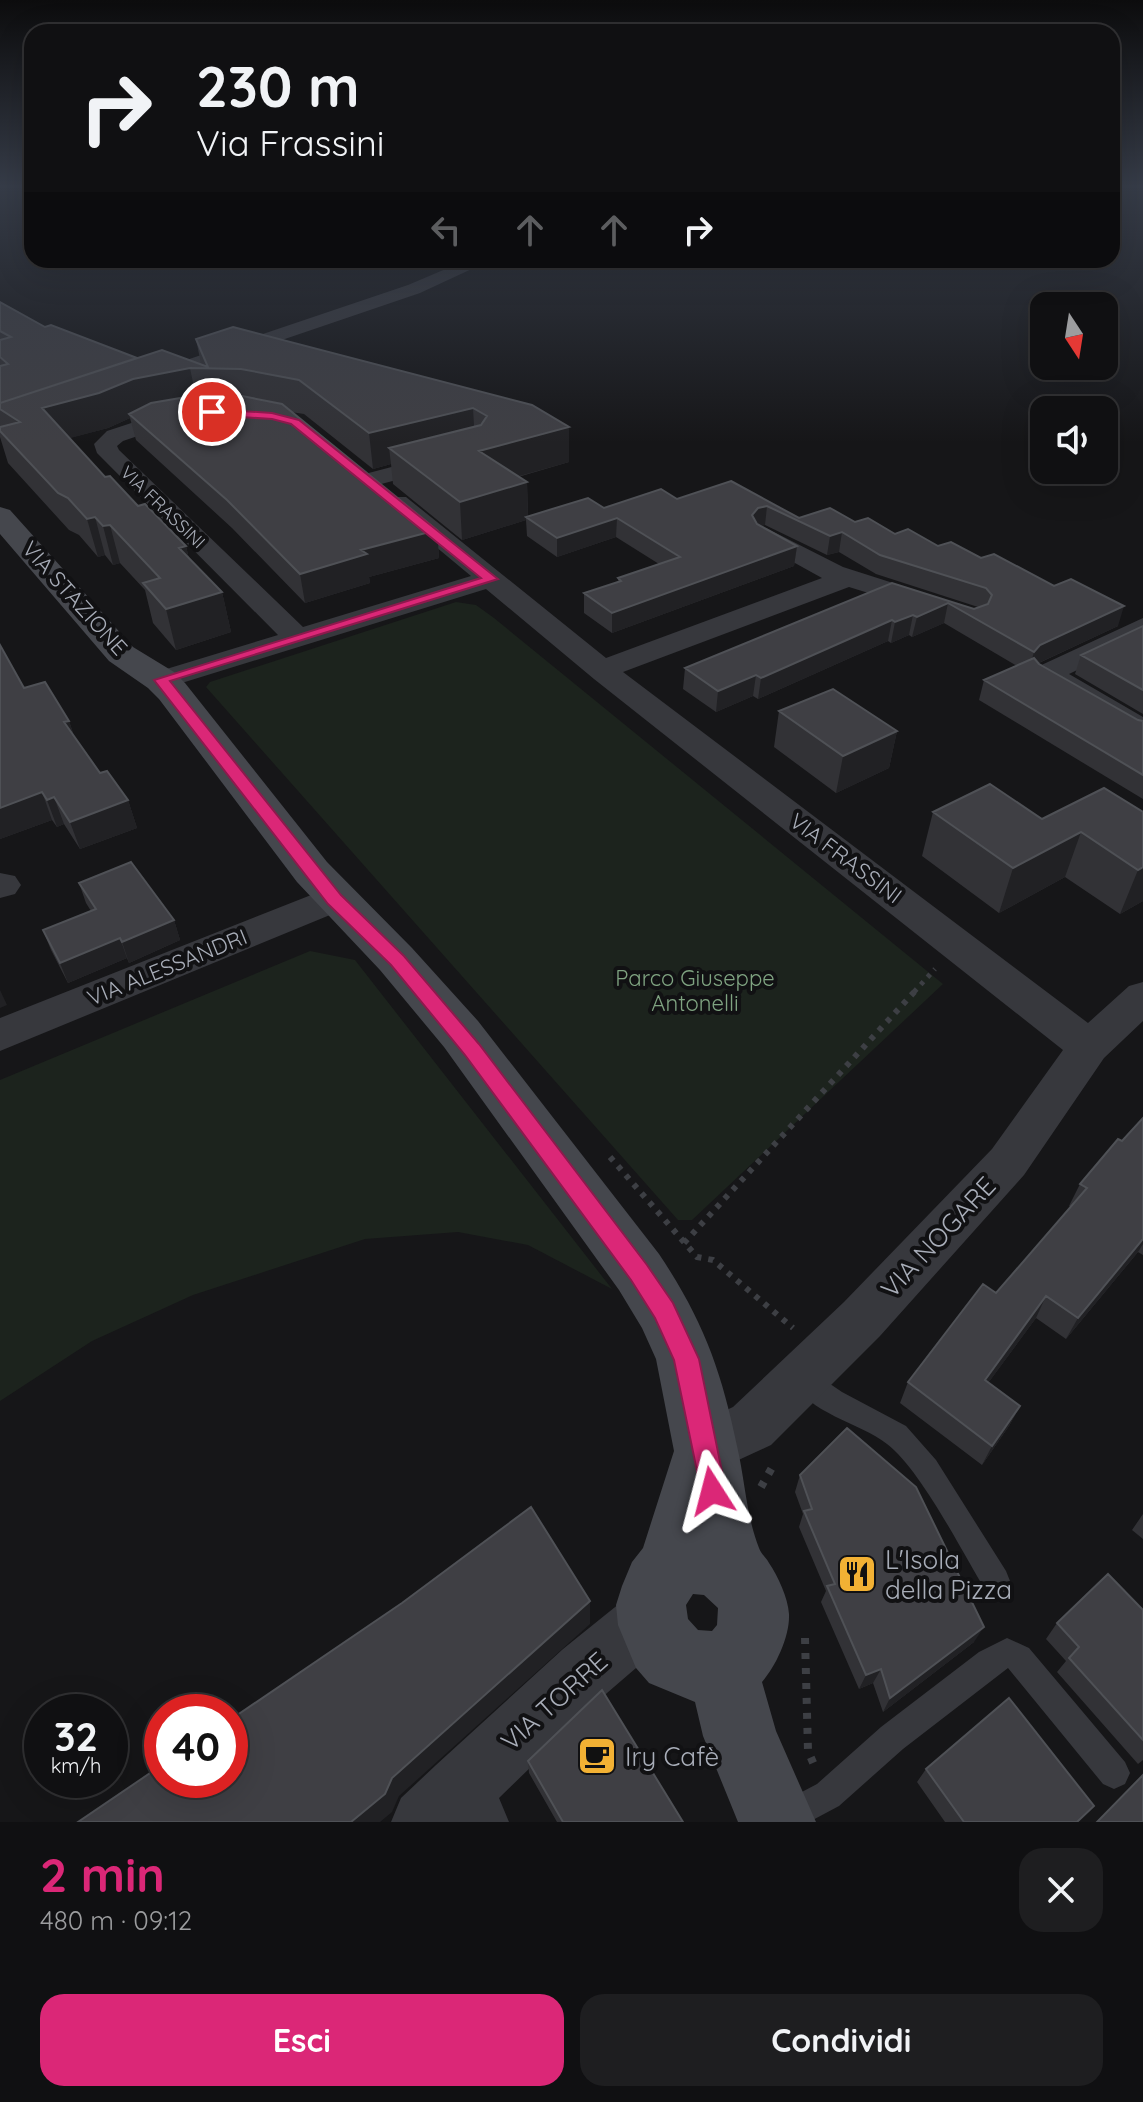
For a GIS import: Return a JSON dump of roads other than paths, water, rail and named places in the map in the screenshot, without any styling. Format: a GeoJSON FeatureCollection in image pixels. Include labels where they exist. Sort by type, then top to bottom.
{"type":"FeatureCollection","features":[{"type":"Feature","properties":{"kind":"street"},"geometry":{"type":"LineString","coordinates":[[133,384],[414,289],[451,273]]}},
{"type":"Feature","properties":{"kind":"street","name":"VIA FRASSINI"},"geometry":{"type":"LineString","coordinates":[[199,413],[167,416],[115,436],[105,444],[109,453],[297,637]]}},
{"type":"Feature","properties":{"kind":"street","name":"VIA FRASSINI"},"geometry":{"type":"LineString","coordinates":[[459,456],[363,475],[602,670],[1089,1047]]}},
{"type":"Feature","properties":{"kind":"street","name":"VIA STAZIONE"},"geometry":{"type":"LineString","coordinates":[[0,516],[121,654],[161,680],[334,899],[397,960],[472,1050],[639,1272],[664,1311],[686,1359],[706,1448],[715,1512],[693,1617],[774,1743],[777,1822]]}},
{"type":"Feature","properties":{"kind":"street"},"geometry":{"type":"LineString","coordinates":[[766,536],[833,573],[957,613]]}},
{"type":"Feature","properties":{"kind":"street"},"geometry":{"type":"LineString","coordinates":[[602,670],[848,578]]}},
{"type":"Feature","properties":{"kind":"street"},"geometry":{"type":"LineString","coordinates":[[161,680],[491,579]]}},
{"type":"Feature","properties":{"kind":"street"},"geometry":{"type":"LineString","coordinates":[[1143,627],[1046,674],[1143,730]]}},
{"type":"Feature","properties":{"kind":"street","name":"VIA ALESSANDRI"},"geometry":{"type":"LineString","coordinates":[[0,1035],[334,899]]}},
{"type":"Feature","properties":{"kind":"street","name":"VIA NOGARE"},"geometry":{"type":"LineString","coordinates":[[706,1448],[752,1426],[819,1378],[862,1319],[1008,1162],[1089,1047],[1143,997]]}},
{"type":"Feature","properties":{"kind":"street","name":"VIA TORRE"},"geometry":{"type":"LineString","coordinates":[[453,1811],[585,1671],[693,1617]]}},
{"type":"Feature","properties":{"kind":"lane"},"geometry":{"type":"LineString","coordinates":[[819,1378],[897,1435],[927,1469],[996,1581]]}},
{"type":"Feature","properties":{"kind":"lane"},"geometry":{"type":"LineString","coordinates":[[777,1822],[828,1795],[892,1738],[989,1662],[1007,1653],[1019,1658],[1114,1773]]}},
{"type":"Feature","properties":{"kind":"place","name":"L'Isola della Pizza"},"geometry":{"type":"Point","coordinates":[857,1574]}},
{"type":"Feature","properties":{"kind":"place","name":"Iry Cafè"},"geometry":{"type":"Point","coordinates":[597,1756]}},
{"type":"Feature","properties":{"kind":"park label","name":"Parco Giuseppe Antonelli"},"geometry":{"type":"Point","coordinates":[695,990]}}]}
